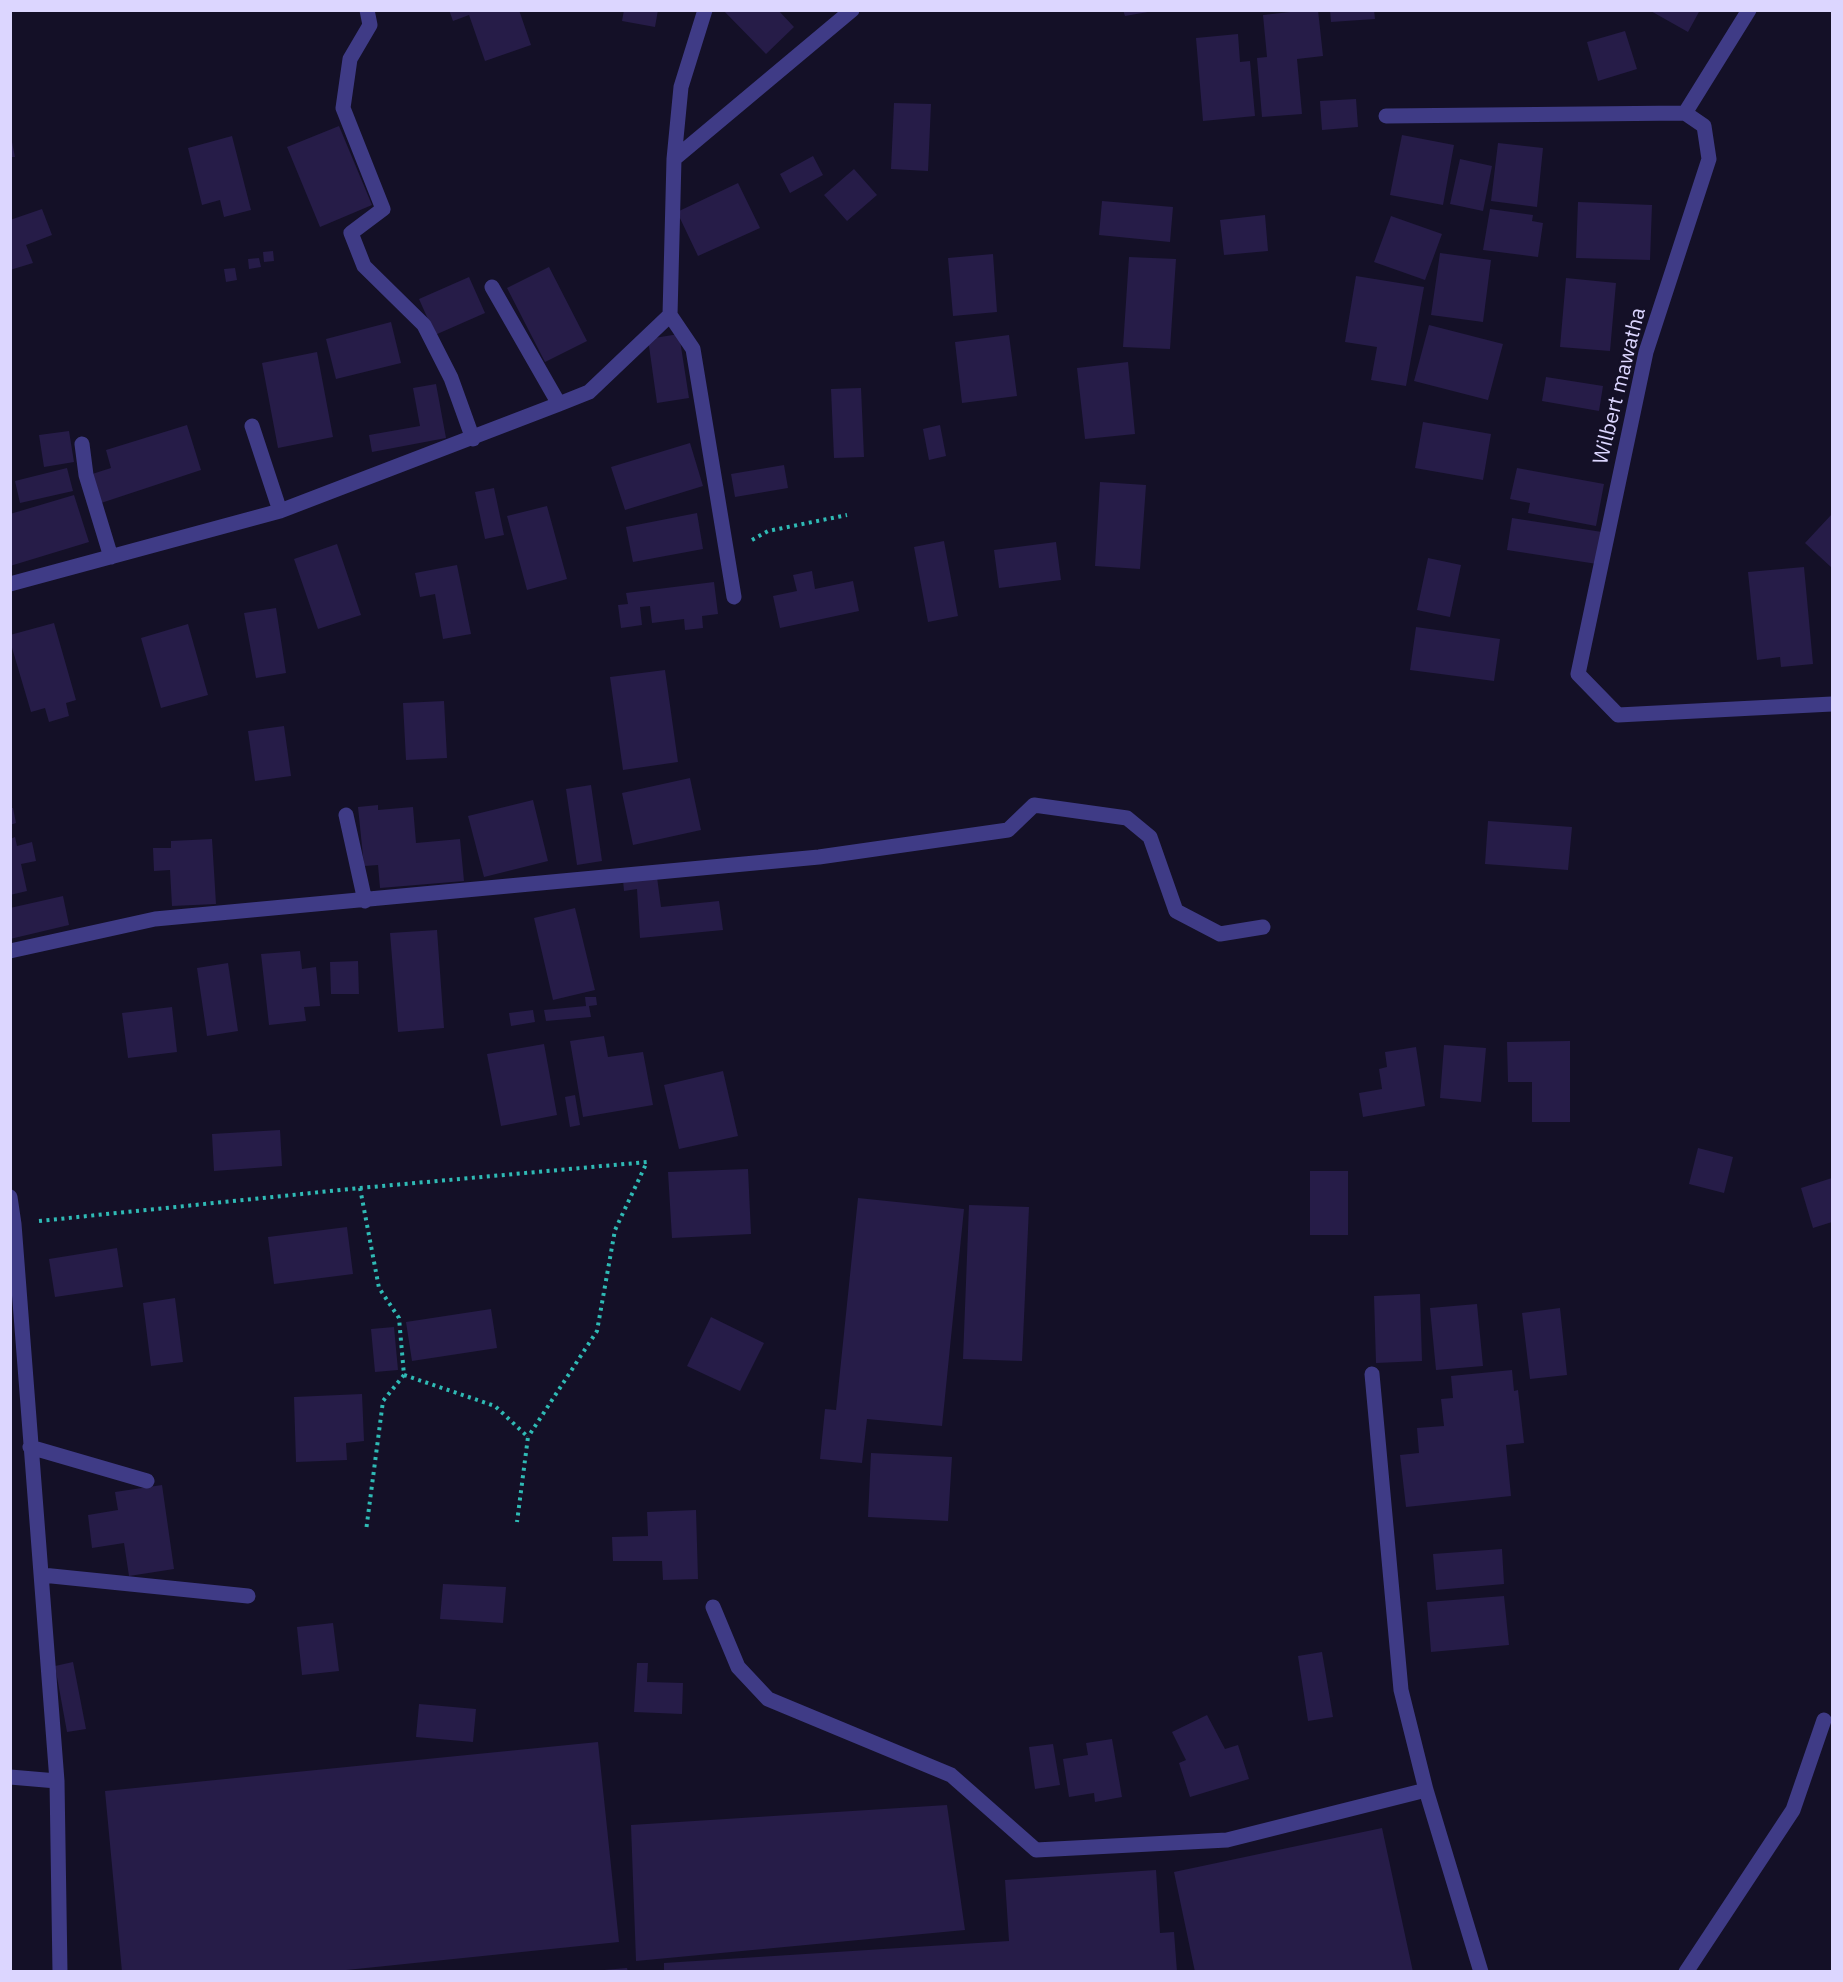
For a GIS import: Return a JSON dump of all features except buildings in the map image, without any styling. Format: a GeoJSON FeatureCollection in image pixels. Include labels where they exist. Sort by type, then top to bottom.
{"type":"FeatureCollection","features":[{"type":"Feature","properties":{"kind":"street"},"geometry":{"type":"LineString","coordinates":[[367,10],[370,25],[350,59],[343,108],[383,208],[351,233],[364,266],[424,325],[451,378],[473,439]]}},
{"type":"Feature","properties":{"kind":"street"},"geometry":{"type":"LineString","coordinates":[[705,10],[681,87],[674,159],[670,315],[693,349],[734,597]]}},
{"type":"Feature","properties":{"kind":"street"},"geometry":{"type":"LineString","coordinates":[[674,159],[852,10]]}},
{"type":"Feature","properties":{"kind":"street"},"geometry":{"type":"LineString","coordinates":[[1386,116],[1685,113],[1749,10]]}},
{"type":"Feature","properties":{"kind":"street","name":"Wilbert mawatha"},"geometry":{"type":"LineString","coordinates":[[1685,113],[1704,126],[1709,159],[1646,352],[1578,674],[1618,715],[1833,704]]}},
{"type":"Feature","properties":{"kind":"street"},"geometry":{"type":"LineString","coordinates":[[492,287],[559,404]]}},
{"type":"Feature","properties":{"kind":"street"},"geometry":{"type":"LineString","coordinates":[[10,584],[280,511],[473,439],[589,392],[670,315]]}},
{"type":"Feature","properties":{"kind":"street"},"geometry":{"type":"LineString","coordinates":[[252,426],[280,511]]}},
{"type":"Feature","properties":{"kind":"street"},"geometry":{"type":"LineString","coordinates":[[82,444],[86,475],[111,557]]}},
{"type":"Feature","properties":{"kind":"street"},"geometry":{"type":"LineString","coordinates":[[10,951],[155,919],[830,856],[1008,830],[1034,805],[1127,818],[1150,837],[1176,911],[1221,934],[1263,927]]}},
{"type":"Feature","properties":{"kind":"street"},"geometry":{"type":"LineString","coordinates":[[346,815],[366,901]]}},
{"type":"Feature","properties":{"kind":"street"},"geometry":{"type":"LineString","coordinates":[[10,1197],[14,1224],[57,1781],[60,1971]]}},
{"type":"Feature","properties":{"kind":"street"},"geometry":{"type":"LineString","coordinates":[[1372,1374],[1401,1690],[1426,1790],[1481,1971]]}},
{"type":"Feature","properties":{"kind":"street"},"geometry":{"type":"LineString","coordinates":[[30,1447],[147,1481]]}},
{"type":"Feature","properties":{"kind":"street"},"geometry":{"type":"LineString","coordinates":[[42,1575],[248,1596]]}},
{"type":"Feature","properties":{"kind":"street"},"geometry":{"type":"LineString","coordinates":[[713,1607],[738,1667],[768,1699],[951,1775],[1036,1850],[1227,1840],[1426,1790]]}},
{"type":"Feature","properties":{"kind":"street"},"geometry":{"type":"LineString","coordinates":[[1686,1971],[1793,1810],[1824,1720]]}},
{"type":"Feature","properties":{"kind":"street"},"geometry":{"type":"LineString","coordinates":[[10,1777],[57,1781]]}},
{"type":"Feature","properties":{"kind":"path"},"geometry":{"type":"LineString","coordinates":[[728,554],[768,531],[847,515]]}},
{"type":"Feature","properties":{"kind":"path"},"geometry":{"type":"LineString","coordinates":[[14,1224],[360,1188],[648,1162],[615,1230],[597,1331],[528,1437],[517,1522]]}},
{"type":"Feature","properties":{"kind":"path"},"geometry":{"type":"LineString","coordinates":[[360,1188],[379,1288],[399,1318],[404,1375],[383,1401],[366,1532]]}},
{"type":"Feature","properties":{"kind":"path"},"geometry":{"type":"LineString","coordinates":[[404,1375],[495,1406],[528,1437]]}}]}
